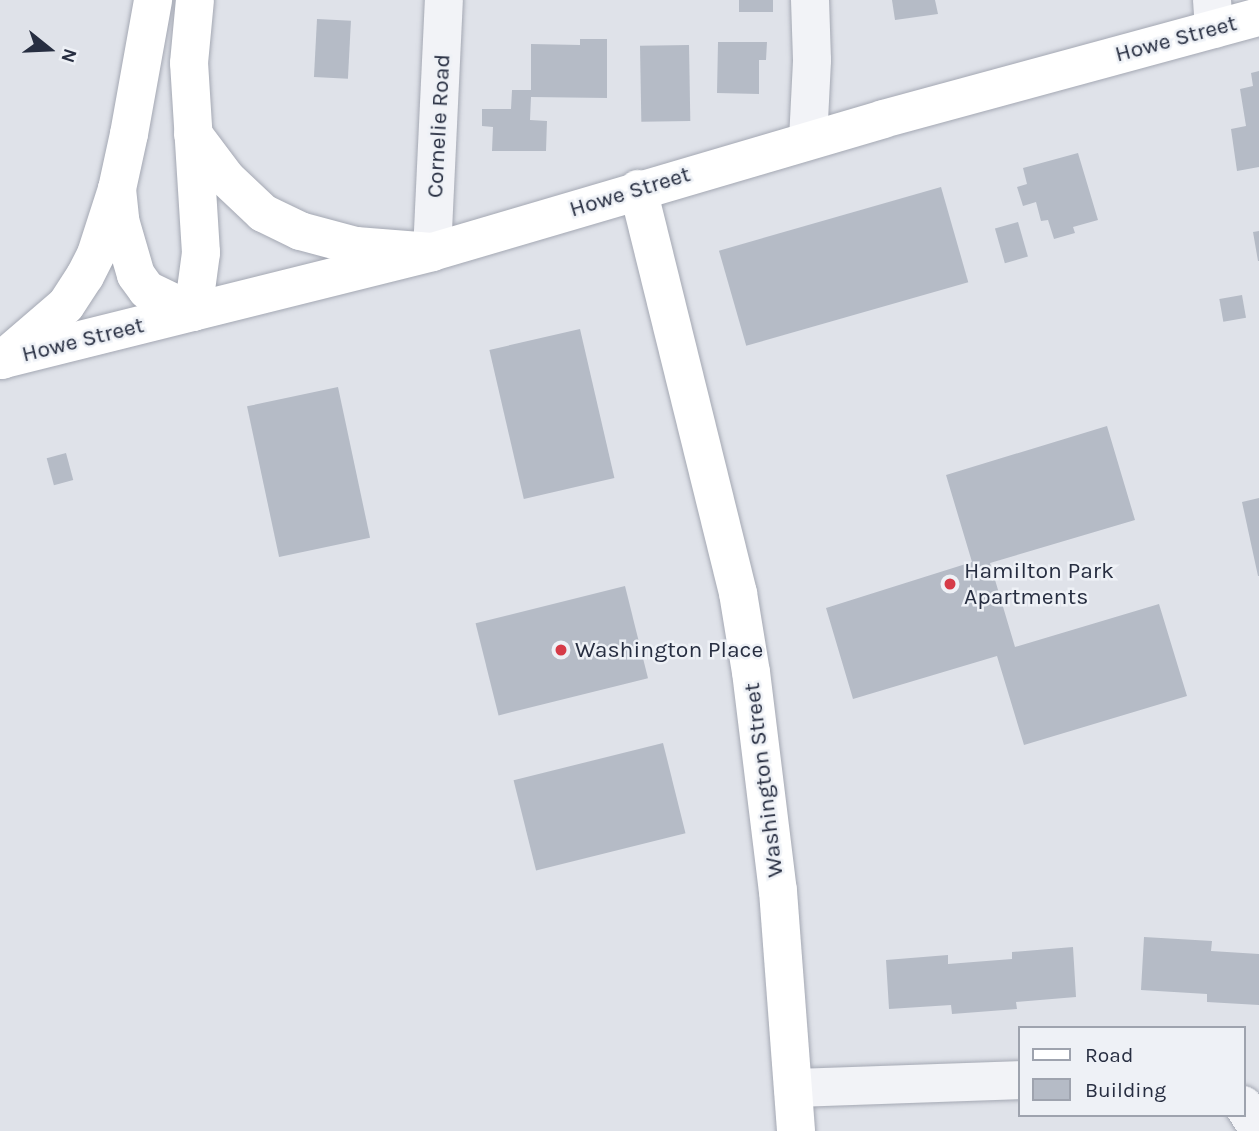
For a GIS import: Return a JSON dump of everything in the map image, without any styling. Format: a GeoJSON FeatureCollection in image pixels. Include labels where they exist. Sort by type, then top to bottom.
{"type":"FeatureCollection","features":[{"type":"Feature","properties":{"kind":"main road"},"geometry":{"type":"LineString","coordinates":[[1,360],[66,305],[85,276],[117,189],[153,0]]}},
{"type":"Feature","properties":{"kind":"main road"},"geometry":{"type":"LineString","coordinates":[[117,189],[120,220],[136,275],[147,290],[193,312],[201,253],[189,63],[195,0]]}},
{"type":"Feature","properties":{"kind":"main road","name":"Howe Street"},"geometry":{"type":"LineString","coordinates":[[1,360],[432,252],[808,140],[1213,14],[1259,18]]}},
{"type":"Feature","properties":{"kind":"main road"},"geometry":{"type":"LineString","coordinates":[[193,134],[226,178],[262,213],[300,231],[356,246],[432,252]]}},
{"type":"Feature","properties":{"kind":"main road","name":"Washington Street"},"geometry":{"type":"LineString","coordinates":[[638,189],[661,291],[718,507],[740,607],[778,891],[796,1131]]}},
{"type":"Feature","properties":{"kind":"street","name":"Cornelie Road"},"geometry":{"type":"LineString","coordinates":[[432,252],[444,0]]}},
{"type":"Feature","properties":{"kind":"street"},"geometry":{"type":"LineString","coordinates":[[808,140],[812,60],[810,0]]}},
{"type":"Feature","properties":{"kind":"street"},"geometry":{"type":"LineString","coordinates":[[793,1088],[1018,1080]]}},
{"type":"Feature","properties":{"kind":"street"},"geometry":{"type":"LineString","coordinates":[[1245,1108],[1259,1131]]}},
{"type":"Feature","properties":{"kind":"building"},"geometry":{"type":"Polygon","coordinates":[[[739,0],[773,0],[773,12],[739,12],[739,0]]]}},
{"type":"Feature","properties":{"kind":"building"},"geometry":{"type":"Polygon","coordinates":[[[892,0],[935,0],[938,14],[895,20],[892,0]]]}},
{"type":"Feature","properties":{"kind":"building"},"geometry":{"type":"Polygon","coordinates":[[[317,19],[351,21],[348,79],[314,77],[317,19]]]}},
{"type":"Feature","properties":{"kind":"building"},"geometry":{"type":"Polygon","coordinates":[[[580,39],[607,39],[607,98],[531,97],[530,120],[547,121],[546,151],[492,151],[493,127],[482,126],[482,109],[511,109],[512,90],[531,90],[531,44],[580,45],[580,39]]]}},
{"type":"Feature","properties":{"kind":"building"},"geometry":{"type":"Polygon","coordinates":[[[718,42],[767,42],[766,60],[759,60],[759,94],[717,93],[718,42]]]}},
{"type":"Feature","properties":{"kind":"building"},"geometry":{"type":"Polygon","coordinates":[[[689,45],[690,121],[641,122],[640,46],[689,45]]]}},
{"type":"Feature","properties":{"kind":"building"},"geometry":{"type":"Polygon","coordinates":[[[1259,71],[1259,167],[1237,171],[1231,129],[1246,126],[1240,89],[1253,86],[1251,73],[1259,71]]]}},
{"type":"Feature","properties":{"kind":"building"},"geometry":{"type":"Polygon","coordinates":[[[1078,153],[1098,220],[1073,227],[1075,233],[1054,239],[1048,220],[1041,221],[1036,202],[1023,206],[1017,187],[1027,184],[1023,168],[1078,153]]]}},
{"type":"Feature","properties":{"kind":"building"},"geometry":{"type":"Polygon","coordinates":[[[941,187],[968,282],[746,346],[719,251],[941,187]]]}},
{"type":"Feature","properties":{"kind":"building"},"geometry":{"type":"Polygon","coordinates":[[[1018,222],[1028,257],[1005,263],[995,229],[1018,222]]]}},
{"type":"Feature","properties":{"kind":"building"},"geometry":{"type":"Polygon","coordinates":[[[1259,231],[1259,261],[1258,261],[1253,232],[1259,231]]]}},
{"type":"Feature","properties":{"kind":"building"},"geometry":{"type":"Polygon","coordinates":[[[1242,295],[1246,318],[1223,322],[1219,299],[1242,295]]]}},
{"type":"Feature","properties":{"kind":"building"},"geometry":{"type":"Polygon","coordinates":[[[580,329],[614,478],[524,499],[489,350],[580,329]]]}},
{"type":"Feature","properties":{"kind":"building"},"geometry":{"type":"Polygon","coordinates":[[[338,387],[370,538],[279,557],[247,406],[338,387]]]}},
{"type":"Feature","properties":{"kind":"building","name":"Hamilton Park Apartments"},"geometry":{"type":"Polygon","coordinates":[[[1107,426],[1135,520],[990,563],[1015,647],[1159,604],[1187,696],[1024,745],[997,656],[853,699],[826,608],[972,562],[946,475],[1107,426]]]}},
{"type":"Feature","properties":{"kind":"building"},"geometry":{"type":"Polygon","coordinates":[[[66,453],[73,480],[54,485],[47,458],[66,453]]]}},
{"type":"Feature","properties":{"kind":"building"},"geometry":{"type":"Polygon","coordinates":[[[1259,498],[1259,576],[1258,576],[1242,502],[1259,498]]]}},
{"type":"Feature","properties":{"kind":"building","name":"Washington Place"},"geometry":{"type":"Polygon","coordinates":[[[625,586],[648,678],[499,715],[476,623],[625,586]]]}},
{"type":"Feature","properties":{"kind":"building"},"geometry":{"type":"Polygon","coordinates":[[[663,743],[685,833],[536,870],[514,780],[663,743]]]}},
{"type":"Feature","properties":{"kind":"building"},"geometry":{"type":"Polygon","coordinates":[[[1144,937],[1212,941],[1211,951],[1259,954],[1259,1005],[1207,1002],[1207,994],[1141,990],[1144,937]]]}},
{"type":"Feature","properties":{"kind":"building"},"geometry":{"type":"Polygon","coordinates":[[[1073,947],[1076,997],[1016,1002],[1017,1009],[952,1014],[951,1005],[889,1009],[886,960],[948,955],[948,964],[1012,959],[1012,952],[1073,947]]]}},
{"type":"Feature","properties":{"kind":"place","name":"Hamilton Park Apartments"},"geometry":{"type":"Point","coordinates":[950,584]}},
{"type":"Feature","properties":{"kind":"place","name":"Washington Place"},"geometry":{"type":"Point","coordinates":[561,650]}}]}
